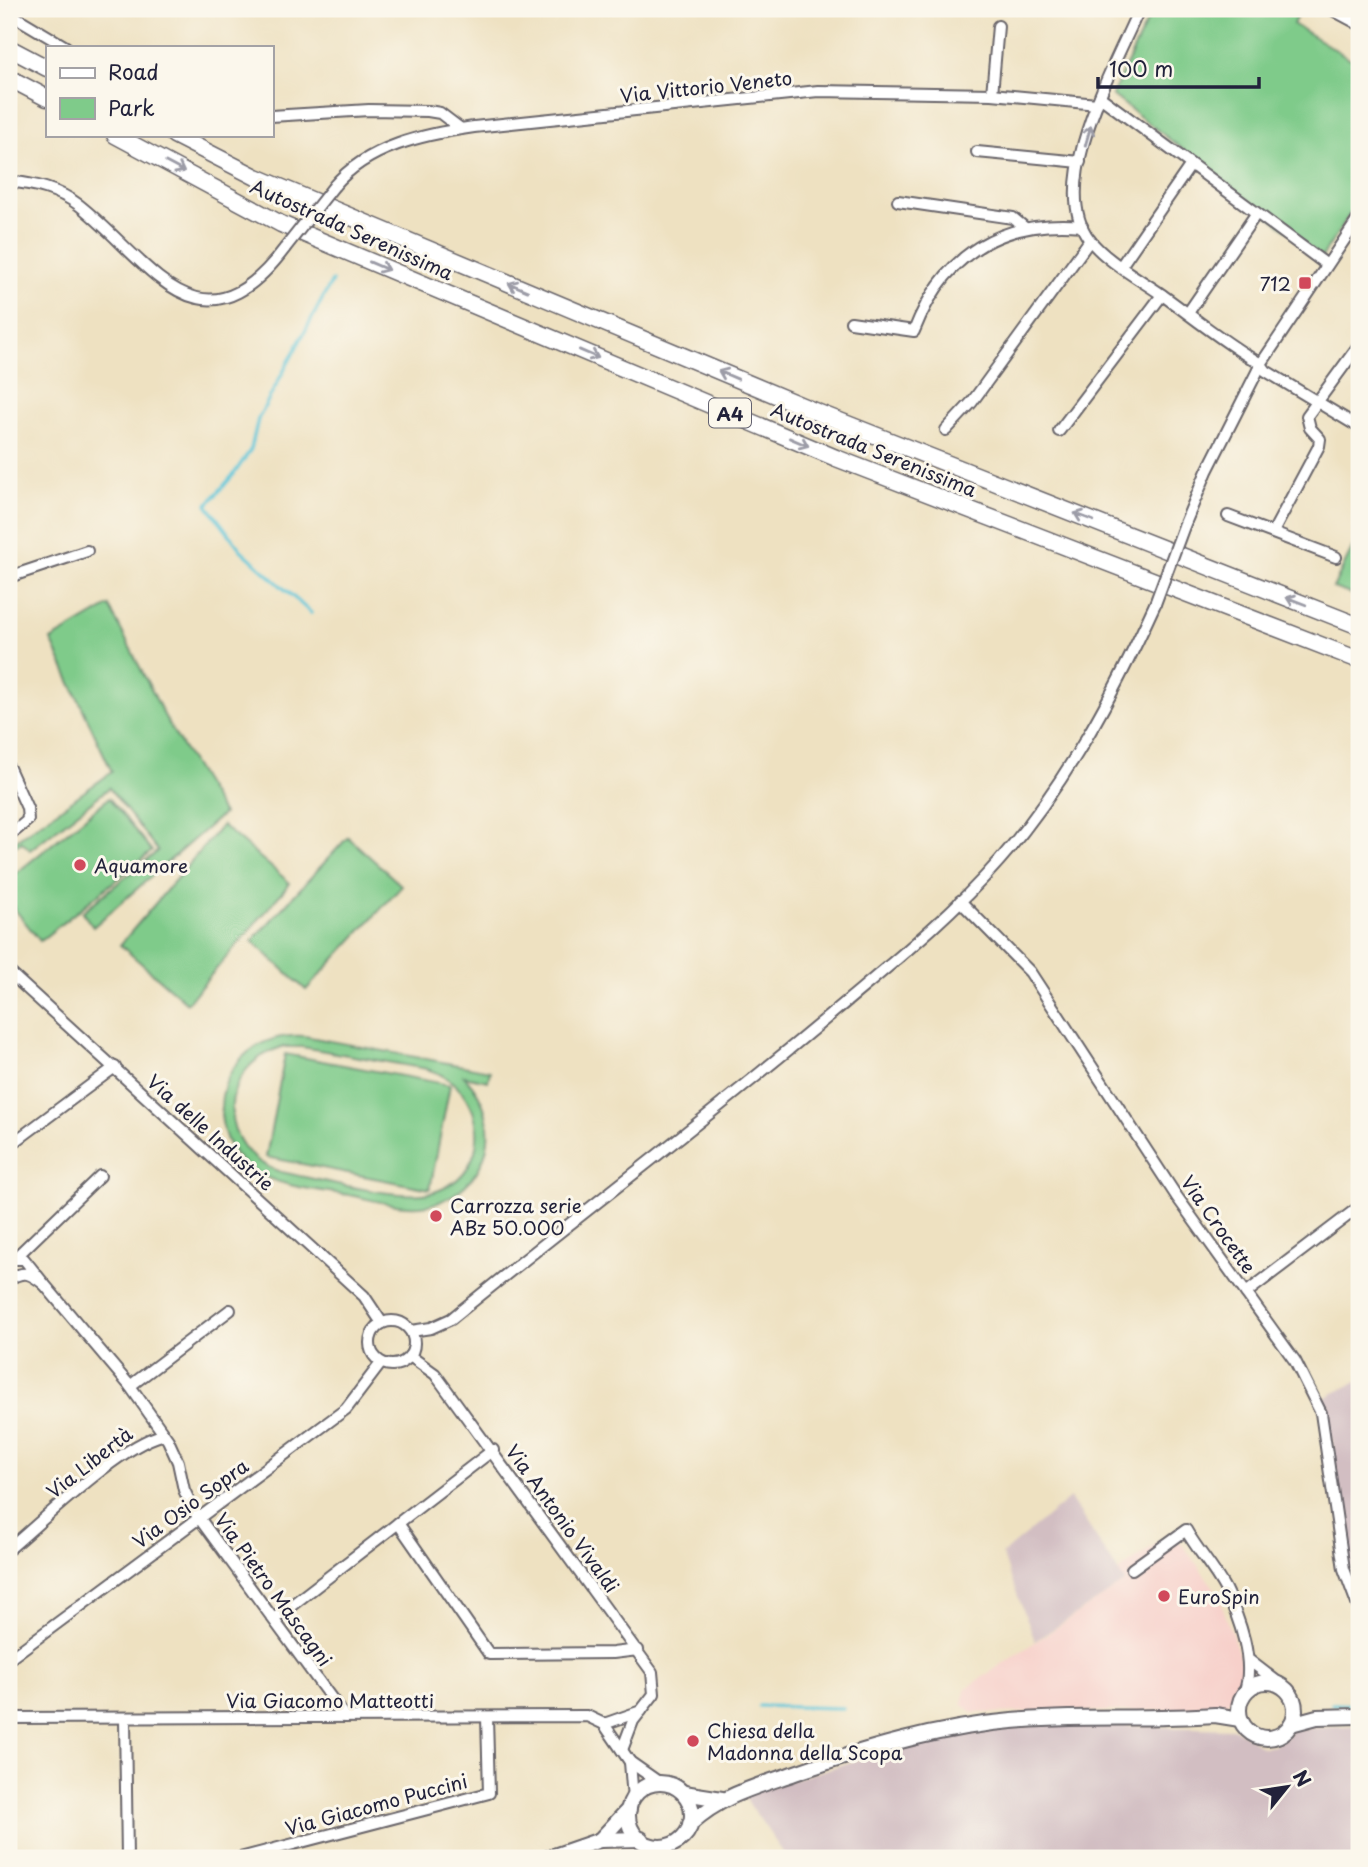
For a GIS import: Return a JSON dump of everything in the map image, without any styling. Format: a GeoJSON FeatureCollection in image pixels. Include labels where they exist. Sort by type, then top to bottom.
{"type":"FeatureCollection","features":[{"type":"Feature","properties":{"kind":"highway"},"geometry":{"type":"LineString","coordinates":[[9,48],[46,67]]}},
{"type":"Feature","properties":{"kind":"highway"},"geometry":{"type":"LineString","coordinates":[[9,78],[46,98]]}},
{"type":"Feature","properties":{"kind":"highway","name":"Autostrada Serenissima"},"geometry":{"type":"LineString","coordinates":[[116,136],[281,224],[836,458],[1359,660]]}},
{"type":"Feature","properties":{"kind":"highway","name":"Autostrada Serenissima"},"geometry":{"type":"LineString","coordinates":[[176,136],[256,177],[801,405],[1359,626]]}},
{"type":"Feature","properties":{"kind":"main road"},"geometry":{"type":"LineString","coordinates":[[1214,1715],[1263,1682],[1284,1687],[1294,1702],[1317,1717]]}},
{"type":"Feature","properties":{"kind":"main road"},"geometry":{"type":"LineString","coordinates":[[1240,1719],[1242,1697]]}},
{"type":"Feature","properties":{"kind":"main road"},"geometry":{"type":"LineString","coordinates":[[1291,1724],[1294,1702]]}},
{"type":"Feature","properties":{"kind":"main road"},"geometry":{"type":"LineString","coordinates":[[548,1858],[600,1840],[645,1842],[663,1846],[675,1843],[691,1824],[722,1798],[805,1769],[912,1738],[987,1724],[1214,1715],[1240,1719],[1252,1734],[1264,1738],[1277,1736],[1291,1724],[1317,1717],[1359,1716]]}},
{"type":"Feature","properties":{"kind":"main road"},"geometry":{"type":"LineString","coordinates":[[600,1840],[646,1786],[660,1783],[673,1786],[684,1793],[722,1798]]}},
{"type":"Feature","properties":{"kind":"main road"},"geometry":{"type":"LineString","coordinates":[[684,1793],[691,1808],[691,1824]]}},
{"type":"Feature","properties":{"kind":"main road"},"geometry":{"type":"LineString","coordinates":[[631,1804],[631,1826],[645,1842]]}},
{"type":"Feature","properties":{"kind":"street"},"geometry":{"type":"LineString","coordinates":[[1139,9],[1098,100],[1080,162],[1076,195],[1082,226],[1090,240],[1121,266],[1261,364],[1266,371],[1359,427]]}},
{"type":"Feature","properties":{"kind":"street"},"geometry":{"type":"LineString","coordinates":[[1331,9],[1359,24]]}},
{"type":"Feature","properties":{"kind":"street"},"geometry":{"type":"LineString","coordinates":[[9,13],[64,46]]}},
{"type":"Feature","properties":{"kind":"street"},"geometry":{"type":"LineString","coordinates":[[992,94],[998,26]]}},
{"type":"Feature","properties":{"kind":"street","name":"Via Vittorio Veneto"},"geometry":{"type":"LineString","coordinates":[[9,181],[36,184],[78,204],[170,289],[200,299],[218,298],[256,281],[334,186],[359,165],[391,147],[429,134],[818,91],[992,94],[1098,100]]}},
{"type":"Feature","properties":{"kind":"street"},"geometry":{"type":"LineString","coordinates":[[1098,100],[1327,265]]}},
{"type":"Feature","properties":{"kind":"street"},"geometry":{"type":"LineString","coordinates":[[273,116],[369,110],[428,111],[440,113],[461,129]]}},
{"type":"Feature","properties":{"kind":"street"},"geometry":{"type":"LineString","coordinates":[[977,152],[1080,162]]}},
{"type":"Feature","properties":{"kind":"street"},"geometry":{"type":"LineString","coordinates":[[1121,266],[1190,166]]}},
{"type":"Feature","properties":{"kind":"street"},"geometry":{"type":"LineString","coordinates":[[898,201],[1013,218],[1024,227]]}},
{"type":"Feature","properties":{"kind":"street"},"geometry":{"type":"LineString","coordinates":[[1188,313],[1256,214]]}},
{"type":"Feature","properties":{"kind":"street"},"geometry":{"type":"LineString","coordinates":[[411,1331],[431,1328],[451,1319],[569,1222],[760,1075],[935,927],[999,861],[1045,803],[1111,699],[1155,604],[1184,526],[1233,416],[1261,364],[1359,218]]}},
{"type":"Feature","properties":{"kind":"street"},"geometry":{"type":"LineString","coordinates":[[850,322],[914,331],[933,295],[970,252],[996,236],[1024,227],[1051,223],[1082,226]]}},
{"type":"Feature","properties":{"kind":"street"},"geometry":{"type":"LineString","coordinates":[[946,430],[972,402],[1090,240]]}},
{"type":"Feature","properties":{"kind":"street"},"geometry":{"type":"LineString","coordinates":[[1059,431],[1162,295]]}},
{"type":"Feature","properties":{"kind":"street"},"geometry":{"type":"LineString","coordinates":[[1273,532],[1319,446],[1321,439],[1307,422],[1359,345]]}},
{"type":"Feature","properties":{"kind":"street"},"geometry":{"type":"LineString","coordinates":[[1228,516],[1336,557]]}},
{"type":"Feature","properties":{"kind":"street"},"geometry":{"type":"LineString","coordinates":[[9,577],[87,551]]}},
{"type":"Feature","properties":{"kind":"street"},"geometry":{"type":"LineString","coordinates":[[9,768],[27,808],[28,820],[9,836]]}},
{"type":"Feature","properties":{"kind":"street","name":"Via Crocette"},"geometry":{"type":"LineString","coordinates":[[960,901],[1030,972],[1177,1197],[1295,1361],[1321,1413],[1344,1569],[1359,1609]]}},
{"type":"Feature","properties":{"kind":"street","name":"Via delle Industrie"},"geometry":{"type":"LineString","coordinates":[[9,972],[364,1296],[382,1324]]}},
{"type":"Feature","properties":{"kind":"street"},"geometry":{"type":"LineString","coordinates":[[9,1146],[116,1068]]}},
{"type":"Feature","properties":{"kind":"street"},"geometry":{"type":"LineString","coordinates":[[12,1259],[100,1177]]}},
{"type":"Feature","properties":{"kind":"street"},"geometry":{"type":"LineString","coordinates":[[1246,1293],[1359,1207]]}},
{"type":"Feature","properties":{"kind":"street","name":"Via Pietro Mascagni"},"geometry":{"type":"LineString","coordinates":[[12,1259],[24,1259],[130,1386],[172,1447],[184,1490],[200,1517],[345,1717]]}},
{"type":"Feature","properties":{"kind":"street"},"geometry":{"type":"LineString","coordinates":[[9,1279],[21,1272],[30,1273],[44,1284]]}},
{"type":"Feature","properties":{"kind":"street"},"geometry":{"type":"LineString","coordinates":[[130,1386],[230,1310]]}},
{"type":"Feature","properties":{"kind":"street"},"geometry":{"type":"LineString","coordinates":[[401,1323],[411,1331],[414,1344],[410,1356],[400,1364],[380,1363],[372,1353],[370,1339],[382,1324],[401,1323]]}},
{"type":"Feature","properties":{"kind":"street","name":"Via Antonio Vivaldi"},"geometry":{"type":"LineString","coordinates":[[410,1356],[435,1374],[493,1450],[638,1650],[655,1680],[654,1694],[633,1721],[622,1750]]}},
{"type":"Feature","properties":{"kind":"street","name":"Via Osio Sopra"},"geometry":{"type":"LineString","coordinates":[[9,1659],[346,1409],[380,1363]]}},
{"type":"Feature","properties":{"kind":"street","name":"Via Libertà"},"geometry":{"type":"LineString","coordinates":[[9,1549],[120,1457],[141,1442],[162,1435]]}},
{"type":"Feature","properties":{"kind":"street"},"geometry":{"type":"LineString","coordinates":[[274,1619],[493,1450]]}},
{"type":"Feature","properties":{"kind":"street"},"geometry":{"type":"LineString","coordinates":[[398,1523],[489,1654],[613,1654],[638,1650]]}},
{"type":"Feature","properties":{"kind":"street"},"geometry":{"type":"LineString","coordinates":[[1132,1569],[1186,1530],[1225,1588],[1250,1661],[1249,1679],[1242,1697]]}},
{"type":"Feature","properties":{"kind":"street"},"geometry":{"type":"LineString","coordinates":[[1250,1661],[1284,1687]]}},
{"type":"Feature","properties":{"kind":"street"},"geometry":{"type":"LineString","coordinates":[[641,1711],[604,1724],[630,1762],[660,1783]]}},
{"type":"Feature","properties":{"kind":"street","name":"Via Giacomo Matteotti"},"geometry":{"type":"LineString","coordinates":[[9,1718],[587,1716],[604,1724]]}},
{"type":"Feature","properties":{"kind":"street","name":"Via Giacomo Puccini"},"geometry":{"type":"LineString","coordinates":[[240,1858],[489,1793],[487,1717]]}},
{"type":"Feature","properties":{"kind":"street"},"geometry":{"type":"LineString","coordinates":[[125,1719],[127,1858]]}},
{"type":"Feature","properties":{"kind":"street"},"geometry":{"type":"LineString","coordinates":[[630,1762],[631,1804]]}},
{"type":"Feature","properties":{"kind":"street"},"geometry":{"type":"LineString","coordinates":[[645,1842],[660,1858]]}},
{"type":"Feature","properties":{"kind":"shaded area"},"geometry":{"type":"Polygon","coordinates":[[[1359,1381],[1359,1596],[1347,1563],[1332,1439],[1320,1400],[1359,1381]]]}},
{"type":"Feature","properties":{"kind":"shaded area"},"geometry":{"type":"Polygon","coordinates":[[[1070,1498],[1125,1582],[1035,1641],[1002,1554],[1070,1498]]]}},
{"type":"Feature","properties":{"kind":"shaded area"},"geometry":{"type":"Polygon","coordinates":[[[1173,1532],[1218,1593],[1243,1666],[1240,1687],[1230,1700],[1220,1707],[1203,1710],[972,1713],[962,1703],[965,1689],[1125,1582],[1118,1572],[1173,1532]]]}},
{"type":"Feature","properties":{"kind":"shaded area"},"geometry":{"type":"Polygon","coordinates":[[[1043,1724],[1235,1729],[1263,1747],[1274,1746],[1295,1729],[1359,1726],[1359,1858],[787,1858],[743,1795],[919,1741],[1043,1724]]]}},
{"type":"Feature","properties":{"kind":"green space"},"geometry":{"type":"Polygon","coordinates":[[[1153,9],[1301,9],[1293,24],[1359,64],[1359,200],[1322,257],[1112,95],[1153,9]]]}},
{"type":"Feature","properties":{"kind":"green space"},"geometry":{"type":"Polygon","coordinates":[[[1356,541],[1359,542],[1359,597],[1333,588],[1356,541]]]}},
{"type":"Feature","properties":{"kind":"green space"},"geometry":{"type":"Polygon","coordinates":[[[109,606],[168,723],[223,814],[93,927],[82,912],[158,851],[109,788],[30,850],[22,842],[9,849],[9,845],[112,772],[51,640],[109,606]]]}},
{"type":"Feature","properties":{"kind":"green space","name":"Aquamore"},"geometry":{"type":"Polygon","coordinates":[[[109,798],[152,851],[40,941],[9,902],[9,879],[109,798]]]}},
{"type":"Feature","properties":{"kind":"green space"},"geometry":{"type":"Polygon","coordinates":[[[222,825],[290,883],[187,1003],[120,945],[222,825]]]}},
{"type":"Feature","properties":{"kind":"green space"},"geometry":{"type":"Polygon","coordinates":[[[348,837],[402,886],[306,990],[252,941],[348,837]]]}},
{"type":"Feature","properties":{"kind":"green space"},"geometry":{"type":"Polygon","coordinates":[[[294,1036],[490,1071],[488,1081],[464,1076],[483,1106],[488,1129],[486,1153],[472,1179],[445,1199],[428,1205],[409,1206],[290,1185],[253,1171],[239,1159],[228,1143],[221,1115],[225,1086],[234,1067],[248,1052],[265,1042],[294,1036]],[[282,1047],[260,1057],[245,1072],[235,1090],[232,1109],[234,1128],[244,1146],[259,1161],[281,1172],[402,1194],[434,1192],[454,1182],[468,1167],[476,1149],[477,1130],[473,1111],[463,1093],[447,1079],[427,1069],[302,1047],[282,1047]]]}},
{"type":"Feature","properties":{"kind":"green space"},"geometry":{"type":"Polygon","coordinates":[[[285,1054],[450,1085],[430,1189],[266,1157],[285,1054]]]}},
{"type":"Feature","properties":{"kind":"waterway"},"geometry":{"type":"LineString","coordinates":[[311,613],[241,550],[207,505],[251,449],[258,419],[332,281]]}},
{"type":"Feature","properties":{"kind":"waterway"},"geometry":{"type":"LineString","coordinates":[[1332,1704],[1359,1705]]}},
{"type":"Feature","properties":{"kind":"waterway"},"geometry":{"type":"LineString","coordinates":[[759,1706],[843,1708]]}},
{"type":"Feature","properties":{"kind":"place","name":"712"},"geometry":{"type":"Point","coordinates":[1305,283]}},
{"type":"Feature","properties":{"kind":"place","name":"Aquamore"},"geometry":{"type":"Point","coordinates":[80,865]}},
{"type":"Feature","properties":{"kind":"place","name":"Carrozza serie ABz 50.000"},"geometry":{"type":"Point","coordinates":[436,1216]}},
{"type":"Feature","properties":{"kind":"place","name":"EuroSpin"},"geometry":{"type":"Point","coordinates":[1164,1596]}},
{"type":"Feature","properties":{"kind":"place","name":"Chiesa della Madonna della Scopa"},"geometry":{"type":"Point","coordinates":[693,1741]}}]}
